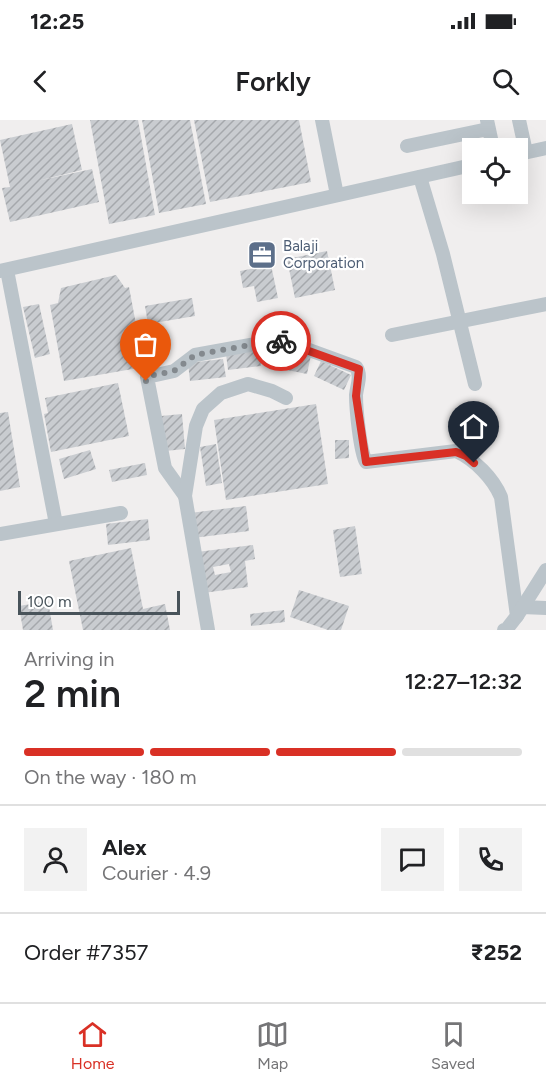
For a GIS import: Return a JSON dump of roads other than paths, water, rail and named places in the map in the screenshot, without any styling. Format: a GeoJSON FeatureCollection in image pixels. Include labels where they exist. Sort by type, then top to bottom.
{"type":"FeatureCollection","features":[{"type":"Feature","properties":{"kind":"street"},"geometry":{"type":"LineString","coordinates":[[322,120],[337,195]]}},
{"type":"Feature","properties":{"kind":"street"},"geometry":{"type":"LineString","coordinates":[[458,120],[460,135]]}},
{"type":"Feature","properties":{"kind":"street"},"geometry":{"type":"LineString","coordinates":[[519,120],[521,138]]}},
{"type":"Feature","properties":{"kind":"street"},"geometry":{"type":"LineString","coordinates":[[407,146],[460,135],[488,125]]}},
{"type":"Feature","properties":{"kind":"street"},"geometry":{"type":"LineString","coordinates":[[528,152],[546,148]]}},
{"type":"Feature","properties":{"kind":"street"},"geometry":{"type":"LineString","coordinates":[[56,524],[3,270],[462,167]]}},
{"type":"Feature","properties":{"kind":"street"},"geometry":{"type":"LineString","coordinates":[[420,177],[443,254],[475,384]]}},
{"type":"Feature","properties":{"kind":"street"},"geometry":{"type":"LineString","coordinates":[[392,335],[546,304]]}},
{"type":"Feature","properties":{"kind":"street"},"geometry":{"type":"LineString","coordinates":[[185,496],[165,468],[147,378],[174,371],[195,355],[272,341],[290,343],[356,367],[359,372],[356,396],[358,420],[366,462],[456,452],[466,456],[474,463],[498,489],[519,611]]}},
{"type":"Feature","properties":{"kind":"street"},"geometry":{"type":"LineString","coordinates":[[207,630],[185,496],[196,426],[203,409],[220,393],[248,384],[286,398]]}},
{"type":"Feature","properties":{"kind":"street"},"geometry":{"type":"LineString","coordinates":[[0,534],[121,513]]}},
{"type":"Feature","properties":{"kind":"street"},"geometry":{"type":"LineString","coordinates":[[506,630],[546,570]]}},
{"type":"Feature","properties":{"kind":"street"},"geometry":{"type":"LineString","coordinates":[[519,611],[546,608]]}},
{"type":"Feature","properties":{"kind":"place","name":"Balaji Corporation"},"geometry":{"type":"Point","coordinates":[262,255]}}]}
